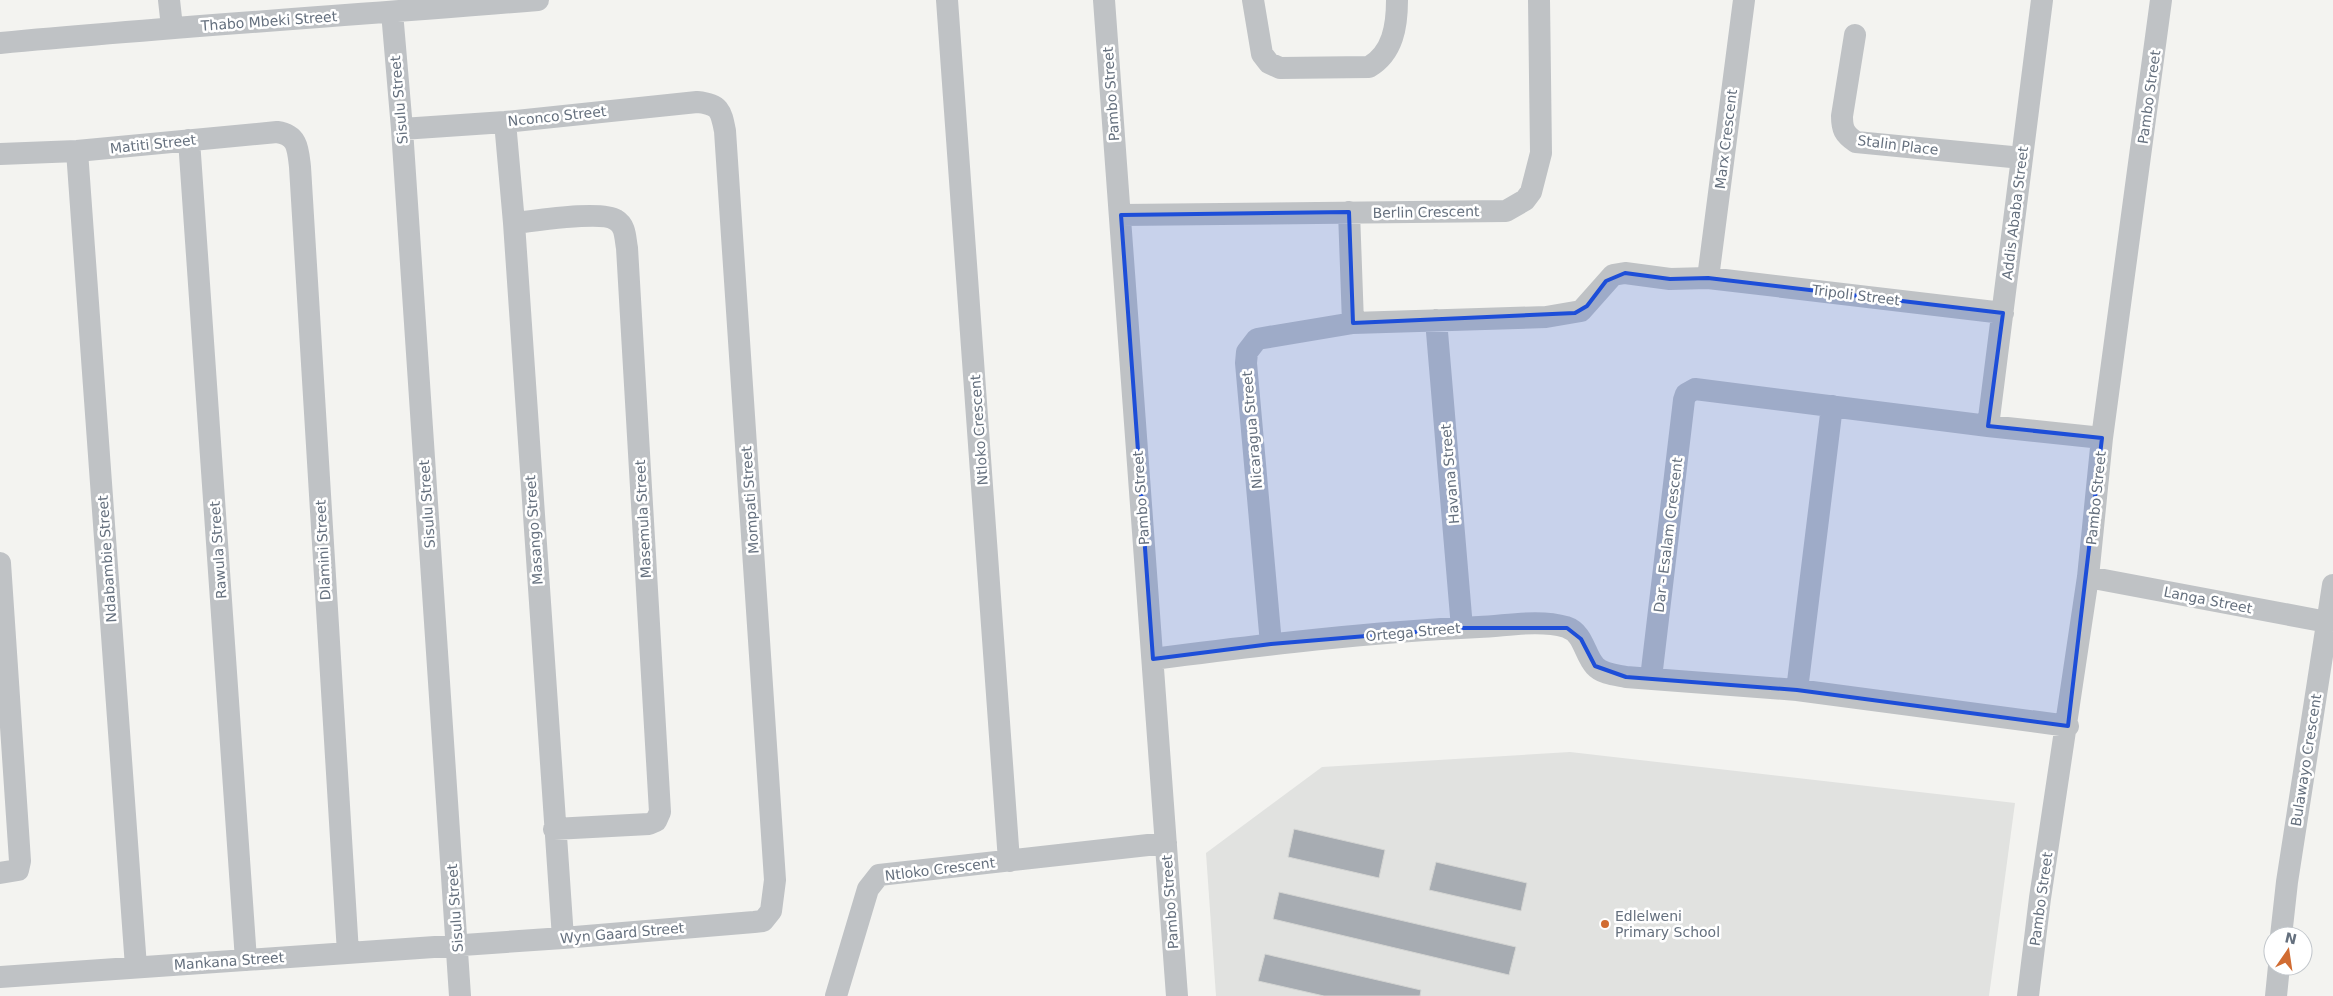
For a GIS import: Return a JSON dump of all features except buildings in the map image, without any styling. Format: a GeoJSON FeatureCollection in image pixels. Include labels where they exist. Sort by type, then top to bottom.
{"type":"FeatureCollection","features":[{"type":"Feature","properties":{"kind":"street"},"geometry":{"type":"LineString","coordinates":[[169,0],[172,27]]}},
{"type":"Feature","properties":{"kind":"street","name":"Thabo Mbeki Street"},"geometry":{"type":"LineString","coordinates":[[0,43],[172,27],[538,0]]}},
{"type":"Feature","properties":{"kind":"street","name":"Ntloko Crescent"},"geometry":{"type":"LineString","coordinates":[[947,0],[1009,861]]}},
{"type":"Feature","properties":{"kind":"street","name":"Pambo Street"},"geometry":{"type":"LineString","coordinates":[[1104,0],[1177,996]]}},
{"type":"Feature","properties":{"kind":"street"},"geometry":{"type":"LineString","coordinates":[[1253,0],[1262,54],[1269,63],[1280,68],[1369,67],[1378,61],[1393,37],[1397,0]]}},
{"type":"Feature","properties":{"kind":"street","name":"Berlin Crescent"},"geometry":{"type":"LineString","coordinates":[[1121,215],[1506,211],[1525,200],[1531,192],[1541,153],[1539,0]]}},
{"type":"Feature","properties":{"kind":"street","name":"Marx Crescent"},"geometry":{"type":"LineString","coordinates":[[1708,278],[1744,0]]}},
{"type":"Feature","properties":{"kind":"street","name":"Addis Ababa Street"},"geometry":{"type":"LineString","coordinates":[[1988,426],[2042,0]]}},
{"type":"Feature","properties":{"kind":"street","name":"Pambo Street"},"geometry":{"type":"LineString","coordinates":[[2028,996],[2040,898],[2068,726],[2088,577],[2102,438],[2161,0]]}},
{"type":"Feature","properties":{"kind":"street","name":"Sisulu Street"},"geometry":{"type":"LineString","coordinates":[[392,12],[402,129],[460,996]]}},
{"type":"Feature","properties":{"kind":"street","name":"Stalin Place"},"geometry":{"type":"LineString","coordinates":[[1855,35],[1842,116],[1842,128],[1846,136],[1856,142],[2022,158]]}},
{"type":"Feature","properties":{"kind":"street","name":"Nconco Street"},"geometry":{"type":"LineString","coordinates":[[402,129],[505,122],[697,102],[712,104]]}},
{"type":"Feature","properties":{"kind":"street","name":"Mompati Street"},"geometry":{"type":"LineString","coordinates":[[712,104],[721,112],[725,131],[775,880],[773,900]]}},
{"type":"Feature","properties":{"kind":"street","name":"Masango Street"},"geometry":{"type":"LineString","coordinates":[[505,122],[514,223],[554,829],[563,938]]}},
{"type":"Feature","properties":{"kind":"street","name":"Matiti Street"},"geometry":{"type":"LineString","coordinates":[[0,154],[78,151],[277,132],[287,133],[295,139],[298,147]]}},
{"type":"Feature","properties":{"kind":"street","name":"Rawula Street"},"geometry":{"type":"LineString","coordinates":[[189,140],[246,960]]}},
{"type":"Feature","properties":{"kind":"street","name":"Dlamini Street"},"geometry":{"type":"LineString","coordinates":[[298,147],[348,953]]}},
{"type":"Feature","properties":{"kind":"street","name":"Ndabambie Street"},"geometry":{"type":"LineString","coordinates":[[78,151],[136,967]]}},
{"type":"Feature","properties":{"kind":"street"},"geometry":{"type":"LineString","coordinates":[[1348,212],[1352,323]]}},
{"type":"Feature","properties":{"kind":"street","name":"Masemula Street"},"geometry":{"type":"LineString","coordinates":[[514,223],[586,216],[607,217],[616,219],[624,227],[627,248],[660,812],[656,821],[649,824],[554,829]]}},
{"type":"Feature","properties":{"kind":"street","name":"Tripoli Street"},"geometry":{"type":"LineString","coordinates":[[1436,320],[1546,317],[1575,313],[1587,306],[1606,281],[1618,274],[1670,278],[1708,278],[2003,313]]}},
{"type":"Feature","properties":{"kind":"street","name":"Nicaragua Street"},"geometry":{"type":"LineString","coordinates":[[1271,644],[1246,364],[1247,352],[1257,339],[1268,336],[1352,323],[1436,320]]}},
{"type":"Feature","properties":{"kind":"street","name":"Havana Street"},"geometry":{"type":"LineString","coordinates":[[1436,320],[1462,628]]}},
{"type":"Feature","properties":{"kind":"street","name":"Dar - Esalam Crescent"},"geometry":{"type":"LineString","coordinates":[[1651,678],[1686,394],[1695,389],[1988,426],[2102,438]]}},
{"type":"Feature","properties":{"kind":"street"},"geometry":{"type":"LineString","coordinates":[[1796,690],[1832,406]]}},
{"type":"Feature","properties":{"kind":"street"},"geometry":{"type":"LineString","coordinates":[[0,563],[20,860],[18,870],[6,873]]}},
{"type":"Feature","properties":{"kind":"street","name":"Langa Street"},"geometry":{"type":"LineString","coordinates":[[2088,577],[2327,622]]}},
{"type":"Feature","properties":{"kind":"street","name":"Bulawayo Crescent"},"geometry":{"type":"LineString","coordinates":[[2283,926],[2287,882],[2333,585]]}},
{"type":"Feature","properties":{"kind":"street","name":"Ortega Street"},"geometry":{"type":"LineString","coordinates":[[1153,659],[1271,644],[1462,628],[1548,624],[1567,628],[1581,639],[1595,666],[1606,672],[1626,677],[1651,678]]}},
{"type":"Feature","properties":{"kind":"street"},"geometry":{"type":"LineString","coordinates":[[1651,678],[1796,690],[2068,726]]}},
{"type":"Feature","properties":{"kind":"street","name":"Ntloko Crescent"},"geometry":{"type":"LineString","coordinates":[[836,996],[868,890],[880,875],[1166,843]]}},
{"type":"Feature","properties":{"kind":"street","name":"Wyn Gaard Street"},"geometry":{"type":"LineString","coordinates":[[457,945],[763,921],[771,911],[773,900]]}},
{"type":"Feature","properties":{"kind":"street","name":"Mankana Street"},"geometry":{"type":"LineString","coordinates":[[0,977],[457,945]]}},
{"type":"Feature","properties":{"kind":"street"},"geometry":{"type":"LineString","coordinates":[[2276,996],[2278,976]]}},
{"type":"Feature","properties":{"kind":"highlighted area"},"geometry":{"type":"Polygon","coordinates":[[[1349,212],[1353,323],[1575,313],[1587,306],[1606,281],[1625,273],[1670,279],[1708,278],[2003,313],[1988,426],[2102,438],[2068,726],[1797,690],[1626,677],[1595,666],[1581,639],[1567,628],[1462,628],[1271,644],[1153,659],[1121,215],[1349,212]]]}},
{"type":"Feature","properties":{"kind":"shaded area","name":"Edlelweni Primary School"},"geometry":{"type":"Polygon","coordinates":[[[1570,752],[2015,803],[1989,996],[1216,996],[1206,853],[1322,767],[1570,752]]]}},
{"type":"Feature","properties":{"kind":"place","name":"Edlelweni Primary School"},"geometry":{"type":"Point","coordinates":[1605,924]}}]}
